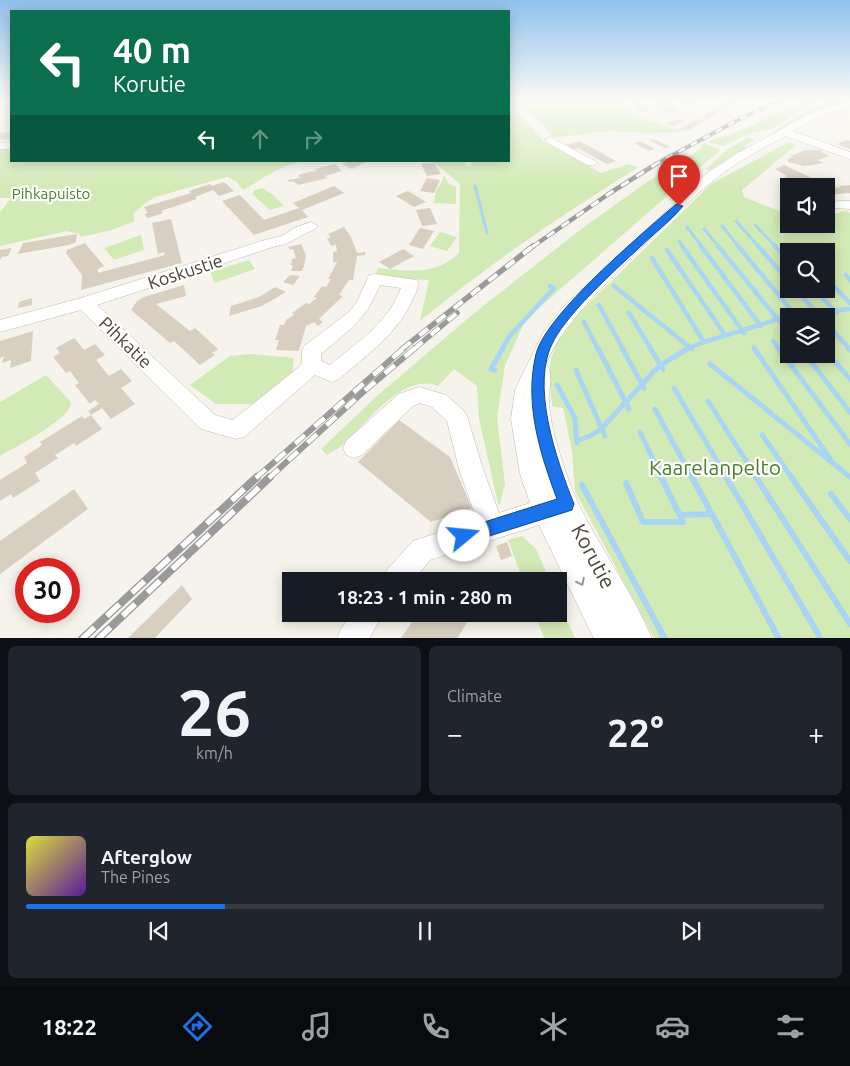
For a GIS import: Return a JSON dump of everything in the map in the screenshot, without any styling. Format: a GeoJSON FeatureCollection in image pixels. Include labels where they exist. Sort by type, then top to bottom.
{"type":"FeatureCollection","features":[{"type":"Feature","properties":{"kind":"street","name":"Korutie"},"geometry":{"type":"LineString","coordinates":[[638,638],[529,464],[522,419],[525,390],[549,338],[570,310],[708,174],[740,156],[796,130]]}},
{"type":"Feature","properties":{"kind":"street"},"geometry":{"type":"LineString","coordinates":[[789,134],[850,156]]}},
{"type":"Feature","properties":{"kind":"street"},"geometry":{"type":"LineString","coordinates":[[550,140],[591,163]]}},
{"type":"Feature","properties":{"kind":"street","name":"Koskustie"},"geometry":{"type":"LineString","coordinates":[[84,303],[270,243],[286,240],[299,231],[311,226]]}},
{"type":"Feature","properties":{"kind":"street"},"geometry":{"type":"LineString","coordinates":[[375,279],[411,284],[398,313],[367,345],[332,374],[312,365],[311,351],[355,316],[364,304],[375,279]]}},
{"type":"Feature","properties":{"kind":"street","name":"Pihkatie"},"geometry":{"type":"LineString","coordinates":[[0,326],[84,303],[209,423],[236,430],[312,365]]}},
{"type":"Feature","properties":{"kind":"street"},"geometry":{"type":"LineString","coordinates":[[354,448],[406,400],[419,395],[439,401],[456,416],[471,469],[492,527]]}},
{"type":"Feature","properties":{"kind":"street","name":"Korutie"},"geometry":{"type":"LineString","coordinates":[[556,507],[610,638]]}},
{"type":"Feature","properties":{"kind":"street"},"geometry":{"type":"LineString","coordinates":[[404,572],[422,550],[556,507]]}},
{"type":"Feature","properties":{"kind":"street"},"geometry":{"type":"LineString","coordinates":[[351,638],[363,622]]}},
{"type":"Feature","properties":{"kind":"green space"},"geometry":{"type":"Polygon","coordinates":[[[510,130],[533,130],[543,141],[601,173],[629,164],[639,167],[527,240],[420,321],[429,280],[375,277],[378,268],[410,271],[431,269],[450,260],[459,253],[460,184],[433,162],[465,162],[466,165],[471,166],[471,162],[510,162],[510,130]]]}},
{"type":"Feature","properties":{"kind":"green space"},"geometry":{"type":"Polygon","coordinates":[[[547,130],[679,130],[685,132],[607,131],[553,138],[547,130]]]}},
{"type":"Feature","properties":{"kind":"green space"},"geometry":{"type":"Polygon","coordinates":[[[742,130],[767,130],[745,135],[724,146],[707,142],[742,130]]]}},
{"type":"Feature","properties":{"kind":"green space"},"geometry":{"type":"Polygon","coordinates":[[[777,130],[782,130],[775,134],[772,133],[777,130]]]}},
{"type":"Feature","properties":{"kind":"green space"},"geometry":{"type":"Polygon","coordinates":[[[747,138],[755,140],[710,170],[705,170],[728,149],[747,138]]]}},
{"type":"Feature","properties":{"kind":"green space","name":"Kaarelanpelto"},"geometry":{"type":"Polygon","coordinates":[[[789,142],[796,145],[742,190],[744,197],[780,211],[780,233],[835,233],[835,213],[846,211],[850,213],[850,638],[654,638],[575,491],[572,451],[563,408],[552,406],[549,379],[551,358],[558,341],[578,314],[711,184],[789,142]]]}},
{"type":"Feature","properties":{"kind":"green space"},"geometry":{"type":"Polygon","coordinates":[[[704,143],[720,150],[526,319],[505,365],[497,418],[505,484],[500,504],[498,504],[479,418],[477,386],[454,369],[438,386],[424,383],[411,386],[398,393],[384,403],[340,447],[327,455],[321,449],[377,396],[473,314],[580,230],[647,182],[702,148],[701,145],[704,143]]]}},
{"type":"Feature","properties":{"kind":"green space","name":"Pihkapuisto"},"geometry":{"type":"Polygon","coordinates":[[[0,148],[10,148],[10,162],[302,162],[281,168],[243,190],[236,181],[227,177],[155,197],[133,214],[135,221],[112,230],[81,237],[79,234],[67,231],[0,246],[0,212],[11,198],[0,198],[0,148]]]}},
{"type":"Feature","properties":{"kind":"green space"},"geometry":{"type":"Polygon","coordinates":[[[443,176],[449,184],[456,187],[456,204],[434,203],[436,191],[443,176]]]}},
{"type":"Feature","properties":{"kind":"green space"},"geometry":{"type":"Polygon","coordinates":[[[262,188],[272,194],[284,206],[270,210],[252,194],[255,190],[262,188]]]}},
{"type":"Feature","properties":{"kind":"green space"},"geometry":{"type":"Polygon","coordinates":[[[440,232],[457,237],[447,251],[430,246],[440,232]]]}},
{"type":"Feature","properties":{"kind":"green space"},"geometry":{"type":"Polygon","coordinates":[[[141,235],[144,250],[114,260],[104,248],[141,235]]]}},
{"type":"Feature","properties":{"kind":"green space"},"geometry":{"type":"Polygon","coordinates":[[[249,260],[255,269],[215,283],[210,272],[249,260]]]}},
{"type":"Feature","properties":{"kind":"green space"},"geometry":{"type":"Polygon","coordinates":[[[251,354],[294,358],[292,376],[254,404],[216,404],[190,385],[230,356],[251,354]]]}},
{"type":"Feature","properties":{"kind":"green space"},"geometry":{"type":"Polygon","coordinates":[[[46,375],[71,402],[69,409],[42,432],[0,456],[0,402],[46,375]]]}},
{"type":"Feature","properties":{"kind":"green space"},"geometry":{"type":"Polygon","coordinates":[[[522,536],[536,549],[546,572],[520,572],[508,540],[522,536]]]}},
{"type":"Feature","properties":{"kind":"green space"},"geometry":{"type":"Polygon","coordinates":[[[567,620],[575,638],[544,638],[538,622],[567,622],[567,620]]]}},
{"type":"Feature","properties":{"kind":"building"},"geometry":{"type":"Polygon","coordinates":[[[10,132],[10,139],[0,140],[2,139],[0,139],[0,133],[10,132]]]}},
{"type":"Feature","properties":{"kind":"building"},"geometry":{"type":"Polygon","coordinates":[[[654,139],[670,147],[665,148],[648,140],[654,139]]]}},
{"type":"Feature","properties":{"kind":"building"},"geometry":{"type":"Polygon","coordinates":[[[580,141],[616,161],[607,164],[578,148],[571,150],[563,146],[580,141]]]}},
{"type":"Feature","properties":{"kind":"building"},"geometry":{"type":"Polygon","coordinates":[[[640,141],[655,149],[649,151],[634,143],[640,141]]]}},
{"type":"Feature","properties":{"kind":"building"},"geometry":{"type":"Polygon","coordinates":[[[850,141],[850,149],[837,144],[850,141]]]}},
{"type":"Feature","properties":{"kind":"building"},"geometry":{"type":"Polygon","coordinates":[[[806,150],[821,150],[823,152],[821,152],[830,156],[818,160],[824,163],[813,165],[804,166],[788,162],[788,159],[793,157],[790,156],[806,150]]]}},
{"type":"Feature","properties":{"kind":"building"},"geometry":{"type":"Polygon","coordinates":[[[346,162],[366,162],[352,169],[342,164],[346,162]]]}},
{"type":"Feature","properties":{"kind":"building"},"geometry":{"type":"Polygon","coordinates":[[[434,163],[441,174],[427,176],[421,164],[434,163]]]}},
{"type":"Feature","properties":{"kind":"building"},"geometry":{"type":"Polygon","coordinates":[[[335,164],[342,171],[325,176],[328,178],[298,185],[293,181],[289,182],[287,180],[300,178],[298,175],[317,171],[315,169],[335,164]]]}},
{"type":"Feature","properties":{"kind":"building"},"geometry":{"type":"Polygon","coordinates":[[[784,165],[812,178],[786,178],[785,177],[787,176],[775,169],[784,165]]]}},
{"type":"Feature","properties":{"kind":"building"},"geometry":{"type":"Polygon","coordinates":[[[427,178],[440,180],[434,193],[420,191],[427,178]]]}},
{"type":"Feature","properties":{"kind":"building"},"geometry":{"type":"Polygon","coordinates":[[[224,182],[234,191],[219,196],[213,190],[195,197],[197,199],[161,211],[163,213],[148,218],[144,214],[148,213],[144,207],[191,193],[189,191],[210,184],[212,186],[224,182]]]}},
{"type":"Feature","properties":{"kind":"building"},"geometry":{"type":"Polygon","coordinates":[[[850,185],[850,193],[835,194],[835,187],[850,185]]]}},
{"type":"Feature","properties":{"kind":"building"},"geometry":{"type":"Polygon","coordinates":[[[334,186],[344,193],[302,210],[308,217],[254,235],[222,201],[240,195],[264,220],[299,208],[293,203],[334,186]]]}},
{"type":"Feature","properties":{"kind":"building"},"geometry":{"type":"Polygon","coordinates":[[[408,191],[426,202],[414,207],[396,196],[408,191]]]}},
{"type":"Feature","properties":{"kind":"building"},"geometry":{"type":"Polygon","coordinates":[[[430,208],[437,224],[422,226],[416,210],[430,208]]]}},
{"type":"Feature","properties":{"kind":"building"},"geometry":{"type":"Polygon","coordinates":[[[171,219],[182,263],[81,290],[82,275],[66,253],[67,250],[85,243],[104,266],[98,269],[98,273],[165,255],[164,252],[158,254],[152,223],[171,219]]]}},
{"type":"Feature","properties":{"kind":"building"},"geometry":{"type":"Polygon","coordinates":[[[344,227],[351,237],[357,253],[365,252],[365,255],[357,256],[353,280],[349,280],[339,295],[343,296],[319,319],[323,322],[318,326],[314,322],[306,326],[299,351],[276,350],[279,340],[275,340],[280,325],[284,325],[286,320],[294,315],[292,313],[317,298],[314,297],[322,286],[326,287],[331,279],[328,279],[337,262],[333,262],[333,252],[337,251],[336,245],[331,246],[327,238],[331,238],[328,234],[344,227]]]}},
{"type":"Feature","properties":{"kind":"building"},"geometry":{"type":"Polygon","coordinates":[[[420,228],[434,231],[423,249],[409,245],[420,228]]]}},
{"type":"Feature","properties":{"kind":"building"},"geometry":{"type":"Polygon","coordinates":[[[77,234],[76,242],[69,245],[18,254],[23,243],[77,234]]]}},
{"type":"Feature","properties":{"kind":"building"},"geometry":{"type":"Polygon","coordinates":[[[301,244],[306,255],[304,266],[302,271],[291,271],[292,259],[296,258],[293,249],[290,250],[288,247],[301,244]]]}},
{"type":"Feature","properties":{"kind":"building"},"geometry":{"type":"Polygon","coordinates":[[[12,248],[8,256],[2,257],[0,260],[0,250],[12,248]]]}},
{"type":"Feature","properties":{"kind":"building"},"geometry":{"type":"Polygon","coordinates":[[[403,249],[414,256],[390,269],[379,262],[403,249]]]}},
{"type":"Feature","properties":{"kind":"building"},"geometry":{"type":"Polygon","coordinates":[[[290,275],[300,276],[293,285],[283,282],[290,275]]]}},
{"type":"Feature","properties":{"kind":"building"},"geometry":{"type":"Polygon","coordinates":[[[184,285],[186,296],[156,304],[190,331],[195,328],[218,349],[212,353],[215,355],[200,365],[174,341],[170,343],[131,310],[137,301],[144,297],[184,285]]]}},
{"type":"Feature","properties":{"kind":"building"},"geometry":{"type":"Polygon","coordinates":[[[275,287],[286,292],[262,306],[229,316],[231,306],[259,297],[275,287]]]}},
{"type":"Feature","properties":{"kind":"building"},"geometry":{"type":"Polygon","coordinates":[[[32,298],[32,305],[18,308],[19,302],[32,298]]]}},
{"type":"Feature","properties":{"kind":"building"},"geometry":{"type":"Polygon","coordinates":[[[33,331],[31,361],[10,368],[11,360],[2,363],[4,356],[0,358],[0,341],[33,331]]]}},
{"type":"Feature","properties":{"kind":"building"},"geometry":{"type":"Polygon","coordinates":[[[74,338],[84,350],[95,344],[105,355],[96,360],[109,376],[121,369],[132,381],[121,388],[135,404],[111,419],[102,408],[91,415],[88,411],[99,404],[95,400],[90,404],[75,385],[79,383],[70,371],[66,373],[53,357],[60,353],[56,348],[74,338]]]}},
{"type":"Feature","properties":{"kind":"building"},"geometry":{"type":"Polygon","coordinates":[[[91,415],[102,429],[76,446],[74,443],[55,455],[58,458],[35,473],[40,481],[13,498],[11,494],[0,501],[0,480],[27,463],[24,457],[42,445],[40,442],[82,416],[84,419],[91,415]]]}},
{"type":"Feature","properties":{"kind":"building"},"geometry":{"type":"Polygon","coordinates":[[[399,420],[450,457],[472,508],[431,522],[358,462],[399,420]]]}},
{"type":"Feature","properties":{"kind":"building"},"geometry":{"type":"Polygon","coordinates":[[[74,489],[88,509],[22,558],[15,558],[15,563],[0,574],[0,541],[74,489]]]}},
{"type":"Feature","properties":{"kind":"building"},"geometry":{"type":"Polygon","coordinates":[[[507,542],[512,556],[501,560],[496,546],[507,542]]]}},
{"type":"Feature","properties":{"kind":"building"},"geometry":{"type":"Polygon","coordinates":[[[182,585],[192,599],[155,638],[128,638],[182,585]]]}},
{"type":"Feature","properties":{"kind":"building"},"geometry":{"type":"Polygon","coordinates":[[[412,622],[467,622],[458,638],[401,638],[412,622]]]}},
{"type":"Feature","properties":{"kind":"waterway"},"geometry":{"type":"LineString","coordinates":[[475,186],[487,233]]}},
{"type":"Feature","properties":{"kind":"waterway"},"geometry":{"type":"LineString","coordinates":[[736,221],[759,247]]}},
{"type":"Feature","properties":{"kind":"waterway"},"geometry":{"type":"LineString","coordinates":[[755,225],[776,247]]}},
{"type":"Feature","properties":{"kind":"waterway"},"geometry":{"type":"LineString","coordinates":[[722,226],[739,247]]}},
{"type":"Feature","properties":{"kind":"waterway"},"geometry":{"type":"LineString","coordinates":[[687,227],[702,247]]}},
{"type":"Feature","properties":{"kind":"waterway"},"geometry":{"type":"LineString","coordinates":[[704,229],[719,247]]}},
{"type":"Feature","properties":{"kind":"waterway"},"geometry":{"type":"LineString","coordinates":[[679,241],[683,247]]}},
{"type":"Feature","properties":{"kind":"waterway"},"geometry":{"type":"LineString","coordinates":[[682,246],[742,330]]}},
{"type":"Feature","properties":{"kind":"waterway"},"geometry":{"type":"LineString","coordinates":[[701,246],[760,325]]}},
{"type":"Feature","properties":{"kind":"waterway"},"geometry":{"type":"LineString","coordinates":[[718,246],[778,319]]}},
{"type":"Feature","properties":{"kind":"waterway"},"geometry":{"type":"LineString","coordinates":[[738,246],[789,308]]}},
{"type":"Feature","properties":{"kind":"waterway"},"geometry":{"type":"LineString","coordinates":[[758,246],[780,271]]}},
{"type":"Feature","properties":{"kind":"waterway"},"geometry":{"type":"LineString","coordinates":[[775,246],[780,251]]}},
{"type":"Feature","properties":{"kind":"waterway"},"geometry":{"type":"LineString","coordinates":[[667,250],[725,335]]}},
{"type":"Feature","properties":{"kind":"waterway"},"geometry":{"type":"LineString","coordinates":[[652,258],[704,342]]}},
{"type":"Feature","properties":{"kind":"waterway"},"geometry":{"type":"LineString","coordinates":[[846,275],[850,280]]}},
{"type":"Feature","properties":{"kind":"waterway"},"geometry":{"type":"LineString","coordinates":[[502,349],[509,337],[554,288],[550,286]]}},
{"type":"Feature","properties":{"kind":"waterway"},"geometry":{"type":"LineString","coordinates":[[614,286],[690,347]]}},
{"type":"Feature","properties":{"kind":"waterway"},"geometry":{"type":"LineString","coordinates":[[835,287],[850,303]]}},
{"type":"Feature","properties":{"kind":"waterway"},"geometry":{"type":"LineString","coordinates":[[803,298],[813,308]]}},
{"type":"Feature","properties":{"kind":"waterway"},"geometry":{"type":"LineString","coordinates":[[823,298],[832,308]]}},
{"type":"Feature","properties":{"kind":"waterway"},"geometry":{"type":"LineString","coordinates":[[599,305],[623,349]]}},
{"type":"Feature","properties":{"kind":"waterway"},"geometry":{"type":"LineString","coordinates":[[835,310],[850,309]]}},
{"type":"Feature","properties":{"kind":"waterway"},"geometry":{"type":"LineString","coordinates":[[629,313],[651,349]]}},
{"type":"Feature","properties":{"kind":"waterway"},"geometry":{"type":"LineString","coordinates":[[760,325],[778,319]]}},
{"type":"Feature","properties":{"kind":"waterway"},"geometry":{"type":"LineString","coordinates":[[584,322],[598,349]]}},
{"type":"Feature","properties":{"kind":"waterway"},"geometry":{"type":"LineString","coordinates":[[742,330],[760,325]]}},
{"type":"Feature","properties":{"kind":"waterway"},"geometry":{"type":"LineString","coordinates":[[704,342],[742,330]]}},
{"type":"Feature","properties":{"kind":"waterway"},"geometry":{"type":"LineString","coordinates":[[835,333],[850,349]]}},
{"type":"Feature","properties":{"kind":"waterway"},"geometry":{"type":"LineString","coordinates":[[773,341],[779,349]]}},
{"type":"Feature","properties":{"kind":"waterway"},"geometry":{"type":"LineString","coordinates":[[690,347],[704,342]]}},
{"type":"Feature","properties":{"kind":"waterway"},"geometry":{"type":"LineString","coordinates":[[686,349],[690,347]]}},
{"type":"Feature","properties":{"kind":"waterway"},"geometry":{"type":"LineString","coordinates":[[495,370],[491,369],[503,348]]}},
{"type":"Feature","properties":{"kind":"waterway"},"geometry":{"type":"LineString","coordinates":[[598,348],[626,402]]}},
{"type":"Feature","properties":{"kind":"waterway"},"geometry":{"type":"LineString","coordinates":[[622,348],[642,384]]}},
{"type":"Feature","properties":{"kind":"waterway"},"geometry":{"type":"LineString","coordinates":[[650,348],[661,365]]}},
{"type":"Feature","properties":{"kind":"waterway"},"geometry":{"type":"LineString","coordinates":[[661,365],[689,348]]}},
{"type":"Feature","properties":{"kind":"waterway"},"geometry":{"type":"LineString","coordinates":[[754,348],[831,460]]}},
{"type":"Feature","properties":{"kind":"waterway"},"geometry":{"type":"LineString","coordinates":[[778,348],[850,444]]}},
{"type":"Feature","properties":{"kind":"waterway"},"geometry":{"type":"LineString","coordinates":[[835,362],[850,379]]}},
{"type":"Feature","properties":{"kind":"waterway"},"geometry":{"type":"LineString","coordinates":[[812,363],[850,412]]}},
{"type":"Feature","properties":{"kind":"waterway"},"geometry":{"type":"LineString","coordinates":[[710,364],[850,477]]}},
{"type":"Feature","properties":{"kind":"waterway"},"geometry":{"type":"LineString","coordinates":[[642,384],[661,365]]}},
{"type":"Feature","properties":{"kind":"waterway"},"geometry":{"type":"LineString","coordinates":[[661,365],[663,369]]}},
{"type":"Feature","properties":{"kind":"waterway"},"geometry":{"type":"LineString","coordinates":[[576,370],[602,428]]}},
{"type":"Feature","properties":{"kind":"waterway"},"geometry":{"type":"LineString","coordinates":[[626,402],[642,384]]}},
{"type":"Feature","properties":{"kind":"waterway"},"geometry":{"type":"LineString","coordinates":[[642,384],[644,388]]}},
{"type":"Feature","properties":{"kind":"waterway"},"geometry":{"type":"LineString","coordinates":[[557,385],[575,418],[577,443]]}},
{"type":"Feature","properties":{"kind":"waterway"},"geometry":{"type":"LineString","coordinates":[[674,388],[727,478]]}},
{"type":"Feature","properties":{"kind":"waterway"},"geometry":{"type":"LineString","coordinates":[[708,401],[757,478]]}},
{"type":"Feature","properties":{"kind":"waterway"},"geometry":{"type":"LineString","coordinates":[[602,428],[626,402]]}},
{"type":"Feature","properties":{"kind":"waterway"},"geometry":{"type":"LineString","coordinates":[[626,402],[629,409]]}},
{"type":"Feature","properties":{"kind":"waterway"},"geometry":{"type":"LineString","coordinates":[[655,409],[692,478]]}},
{"type":"Feature","properties":{"kind":"waterway"},"geometry":{"type":"LineString","coordinates":[[577,441],[590,436],[602,428]]}},
{"type":"Feature","properties":{"kind":"waterway"},"geometry":{"type":"LineString","coordinates":[[602,428],[605,436]]}},
{"type":"Feature","properties":{"kind":"waterway"},"geometry":{"type":"LineString","coordinates":[[640,432],[662,478]]}},
{"type":"Feature","properties":{"kind":"waterway"},"geometry":{"type":"LineString","coordinates":[[762,435],[792,478]]}},
{"type":"Feature","properties":{"kind":"waterway"},"geometry":{"type":"LineString","coordinates":[[626,483],[643,522],[683,522],[661,477]]}},
{"type":"Feature","properties":{"kind":"waterway"},"geometry":{"type":"LineString","coordinates":[[692,477],[778,638]]}},
{"type":"Feature","properties":{"kind":"waterway"},"geometry":{"type":"LineString","coordinates":[[726,477],[820,638]]}},
{"type":"Feature","properties":{"kind":"waterway"},"geometry":{"type":"LineString","coordinates":[[756,477],[850,624]]}},
{"type":"Feature","properties":{"kind":"waterway"},"geometry":{"type":"LineString","coordinates":[[791,477],[850,561]]}},
{"type":"Feature","properties":{"kind":"waterway"},"geometry":{"type":"LineString","coordinates":[[582,485],[664,638]]}},
{"type":"Feature","properties":{"kind":"waterway"},"geometry":{"type":"LineString","coordinates":[[831,494],[850,519]]}},
{"type":"Feature","properties":{"kind":"waterway"},"geometry":{"type":"LineString","coordinates":[[680,515],[711,514]]}},
{"type":"Feature","properties":{"kind":"railway"},"geometry":{"type":"LineString","coordinates":[[654,165],[720,130]]}},
{"type":"Feature","properties":{"kind":"railway"},"geometry":{"type":"LineString","coordinates":[[532,247],[656,164]]}},
{"type":"Feature","properties":{"kind":"railway"},"geometry":{"type":"LineString","coordinates":[[402,349],[533,246]]}},
{"type":"Feature","properties":{"kind":"railway"},"geometry":{"type":"LineString","coordinates":[[414,349],[457,313]]}},
{"type":"Feature","properties":{"kind":"railway"},"geometry":{"type":"LineString","coordinates":[[256,478],[404,348]]}},
{"type":"Feature","properties":{"kind":"railway"},"geometry":{"type":"LineString","coordinates":[[269,478],[362,393],[415,348]]}},
{"type":"Feature","properties":{"kind":"railway"},"geometry":{"type":"LineString","coordinates":[[83,638],[257,477]]}},
{"type":"Feature","properties":{"kind":"railway"},"geometry":{"type":"LineString","coordinates":[[99,638],[270,477]]}},
{"type":"Feature","properties":{"kind":"route"},"geometry":{"type":"LineString","coordinates":[[464,536],[566,504],[554,471],[541,422],[538,384],[542,353],[549,338],[570,310],[679,206]]}}]}
